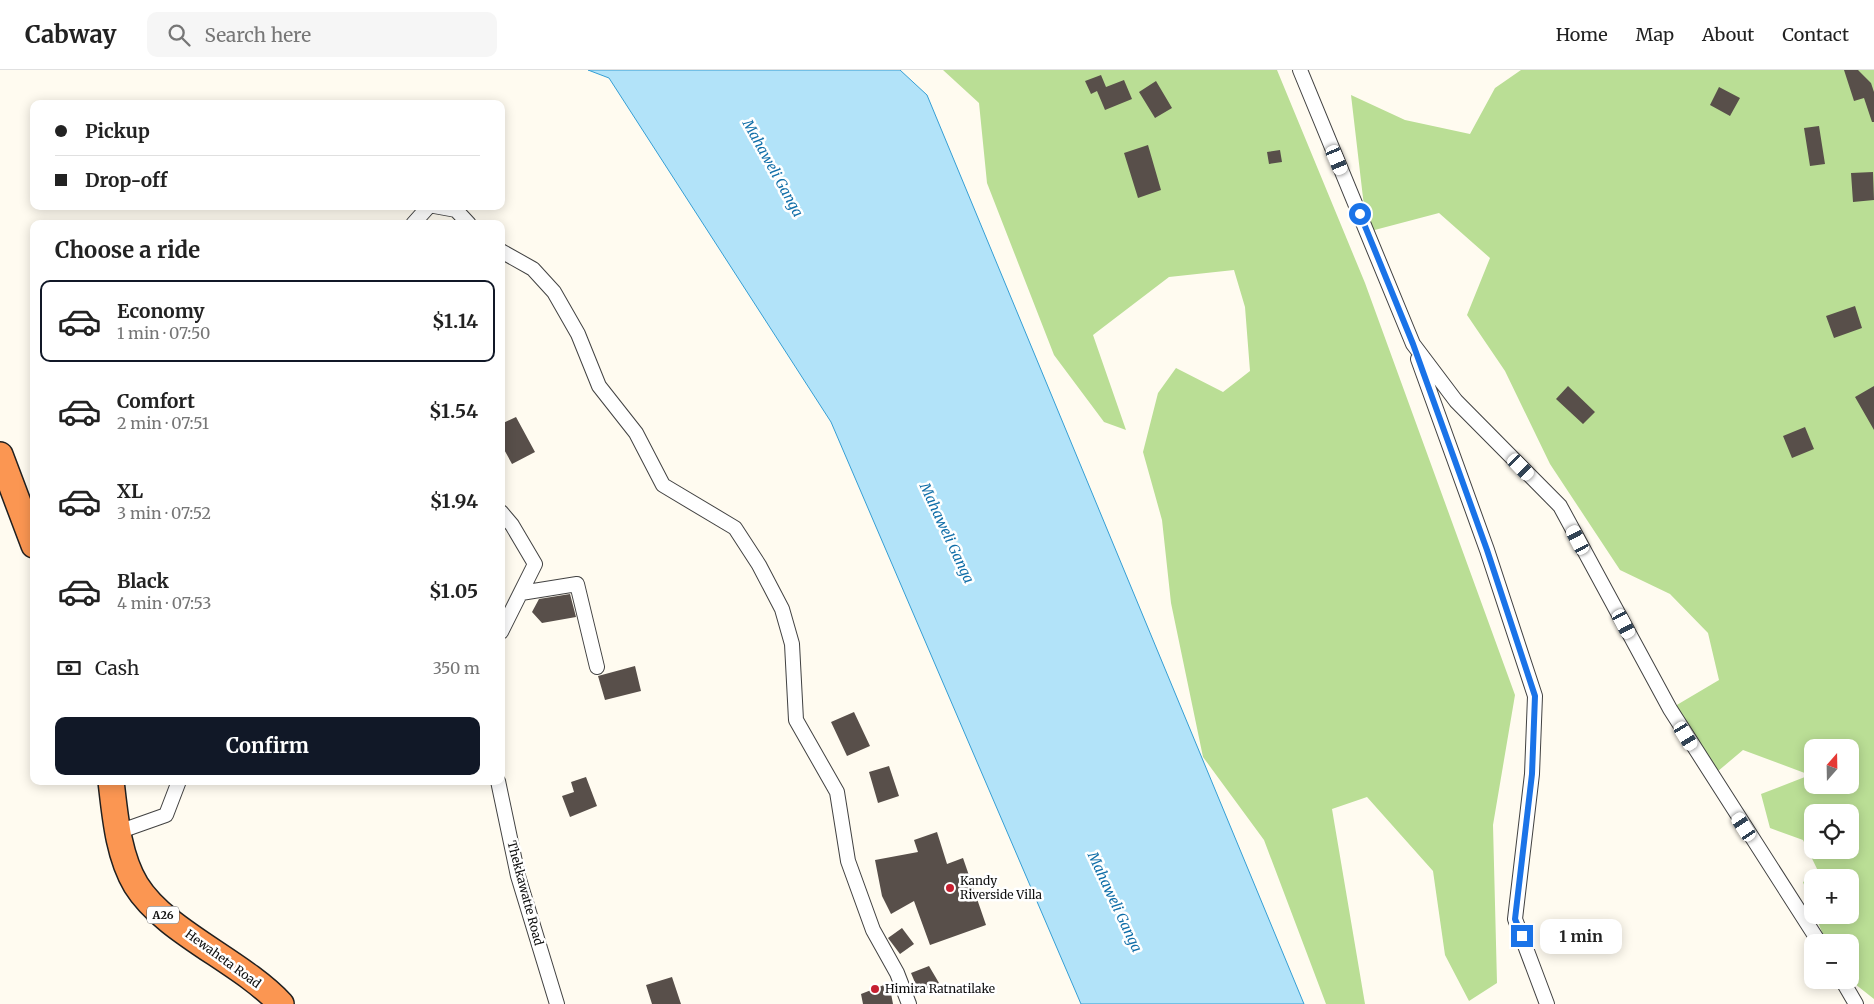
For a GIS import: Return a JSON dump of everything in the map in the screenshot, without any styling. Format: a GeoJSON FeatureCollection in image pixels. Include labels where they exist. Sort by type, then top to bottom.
{"type":"FeatureCollection","features":[{"type":"Feature","properties":{"kind":"highway"},"geometry":{"type":"LineString","coordinates":[[0,455],[30,534]]}},
{"type":"Feature","properties":{"kind":"highway","name":"Hewaheta Road"},"geometry":{"type":"LineString","coordinates":[[112,785],[118,832],[135,884],[151,904],[246,974],[281,1004]]}},
{"type":"Feature","properties":{"kind":"street"},"geometry":{"type":"LineString","coordinates":[[1300,70],[1413,344],[1487,550],[1535,696],[1532,774],[1515,919],[1547,1004]]}},
{"type":"Feature","properties":{"kind":"street"},"geometry":{"type":"LineString","coordinates":[[417,220],[425,210]]}},
{"type":"Feature","properties":{"kind":"street"},"geometry":{"type":"LineString","coordinates":[[456,210],[465,220]]}},
{"type":"Feature","properties":{"kind":"street"},"geometry":{"type":"LineString","coordinates":[[505,253],[533,269],[554,292],[578,334],[599,386],[636,433],[663,485],[735,528],[759,565],[782,609],[792,644],[796,720],[837,792],[848,861],[872,930],[898,973],[909,1004]]}},
{"type":"Feature","properties":{"kind":"street"},"geometry":{"type":"LineString","coordinates":[[1413,344],[1456,401],[1560,506],[1670,709],[1814,934]]}},
{"type":"Feature","properties":{"kind":"street"},"geometry":{"type":"LineString","coordinates":[[505,517],[516,531],[535,564],[505,624]]}},
{"type":"Feature","properties":{"kind":"street"},"geometry":{"type":"LineString","coordinates":[[521,594],[577,584],[597,667]]}},
{"type":"Feature","properties":{"kind":"street"},"geometry":{"type":"LineString","coordinates":[[118,832],[166,815],[177,785]]}},
{"type":"Feature","properties":{"kind":"street","name":"Thekkawatte Road"},"geometry":{"type":"LineString","coordinates":[[499,785],[518,876],[557,1004]]}},
{"type":"Feature","properties":{"kind":"street"},"geometry":{"type":"LineString","coordinates":[[1847,989],[1856,1004]]}},
{"type":"Feature","properties":{"kind":"green space"},"geometry":{"type":"Polygon","coordinates":[[[943,70],[1277,70],[1365,283],[1515,695],[1493,825],[1497,983],[1469,1001],[1445,955],[1433,871],[1367,797],[1332,809],[1365,1004],[1326,1004],[1264,840],[1203,757],[1171,603],[1162,520],[1143,452],[1158,393],[1176,368],[1223,392],[1250,371],[1245,307],[1234,270],[1169,277],[1093,335],[1126,430],[1104,422],[1054,355],[987,183],[979,103],[943,70]]]}},
{"type":"Feature","properties":{"kind":"green space"},"geometry":{"type":"Polygon","coordinates":[[[1521,70],[1874,70],[1874,999],[1859,987],[1859,934],[1823,934],[1819,924],[1859,924],[1859,869],[1817,869],[1812,859],[1859,859],[1859,804],[1804,804],[1804,842],[1803,840],[1770,828],[1761,794],[1804,777],[1804,794],[1859,794],[1859,739],[1804,739],[1804,773],[1743,750],[1711,777],[1670,709],[1719,680],[1708,633],[1670,594],[1620,570],[1550,464],[1505,371],[1467,315],[1490,258],[1439,213],[1367,232],[1351,95],[1405,120],[1470,134],[1495,88],[1521,70]]]}},
{"type":"Feature","properties":{"kind":"water","name":"Mahaweli Ganga"},"geometry":{"type":"Polygon","coordinates":[[[588,70],[900,70],[927,95],[1304,1004],[1081,1004],[831,422],[609,78],[588,70]]]}},
{"type":"Feature","properties":{"kind":"building"},"geometry":{"type":"Polygon","coordinates":[[[1844,70],[1858,70],[1871,83],[1874,92],[1874,122],[1872,122],[1864,98],[1854,101],[1844,70]]]}},
{"type":"Feature","properties":{"kind":"building"},"geometry":{"type":"Polygon","coordinates":[[[1101,75],[1106,87],[1124,80],[1132,99],[1105,110],[1097,91],[1091,94],[1085,81],[1101,75]]]}},
{"type":"Feature","properties":{"kind":"building"},"geometry":{"type":"Polygon","coordinates":[[[1156,81],[1172,108],[1155,118],[1139,92],[1156,81]]]}},
{"type":"Feature","properties":{"kind":"building"},"geometry":{"type":"Polygon","coordinates":[[[1719,87],[1740,98],[1730,116],[1710,105],[1719,87]]]}},
{"type":"Feature","properties":{"kind":"building"},"geometry":{"type":"Polygon","coordinates":[[[1819,126],[1825,164],[1810,166],[1804,128],[1819,126]]]}},
{"type":"Feature","properties":{"kind":"building"},"geometry":{"type":"Polygon","coordinates":[[[1148,145],[1161,190],[1138,198],[1124,153],[1148,145]]]}},
{"type":"Feature","properties":{"kind":"building"},"geometry":{"type":"Polygon","coordinates":[[[1280,150],[1282,162],[1269,164],[1267,152],[1280,150]]]}},
{"type":"Feature","properties":{"kind":"building"},"geometry":{"type":"Polygon","coordinates":[[[1873,172],[1874,200],[1853,202],[1851,173],[1873,172]]]}},
{"type":"Feature","properties":{"kind":"building"},"geometry":{"type":"Polygon","coordinates":[[[1855,306],[1862,328],[1834,338],[1826,316],[1855,306]]]}},
{"type":"Feature","properties":{"kind":"building"},"geometry":{"type":"Polygon","coordinates":[[[1568,386],[1595,412],[1583,424],[1556,399],[1568,386]]]}},
{"type":"Feature","properties":{"kind":"building"},"geometry":{"type":"Polygon","coordinates":[[[1874,386],[1874,430],[1855,397],[1874,386]]]}},
{"type":"Feature","properties":{"kind":"building"},"geometry":{"type":"Polygon","coordinates":[[[516,417],[535,452],[512,464],[505,451],[505,422],[516,417]]]}},
{"type":"Feature","properties":{"kind":"building"},"geometry":{"type":"Polygon","coordinates":[[[1805,427],[1814,449],[1792,458],[1783,436],[1805,427]]]}},
{"type":"Feature","properties":{"kind":"building"},"geometry":{"type":"Polygon","coordinates":[[[570,594],[576,617],[542,623],[532,612],[539,599],[570,594]]]}},
{"type":"Feature","properties":{"kind":"building"},"geometry":{"type":"Polygon","coordinates":[[[635,666],[641,691],[605,700],[598,676],[635,666]]]}},
{"type":"Feature","properties":{"kind":"building"},"geometry":{"type":"Polygon","coordinates":[[[854,712],[870,746],[847,756],[831,722],[854,712]]]}},
{"type":"Feature","properties":{"kind":"building"},"geometry":{"type":"Polygon","coordinates":[[[889,766],[899,796],[878,803],[869,772],[889,766]]]}},
{"type":"Feature","properties":{"kind":"building"},"geometry":{"type":"Polygon","coordinates":[[[586,777],[597,806],[570,817],[562,796],[574,792],[571,782],[586,777]]]}},
{"type":"Feature","properties":{"kind":"building"},"geometry":{"type":"Polygon","coordinates":[[[937,832],[947,864],[963,858],[986,925],[930,945],[914,901],[891,914],[882,896],[875,860],[918,852],[914,840],[937,832]]]}},
{"type":"Feature","properties":{"kind":"building"},"geometry":{"type":"Polygon","coordinates":[[[902,928],[914,944],[900,954],[888,938],[902,928]]]}},
{"type":"Feature","properties":{"kind":"building"},"geometry":{"type":"Polygon","coordinates":[[[929,966],[939,983],[919,992],[911,973],[929,966]]]}},
{"type":"Feature","properties":{"kind":"building"},"geometry":{"type":"Polygon","coordinates":[[[672,977],[681,1004],[652,1004],[646,985],[672,977]]]}},
{"type":"Feature","properties":{"kind":"building"},"geometry":{"type":"Polygon","coordinates":[[[889,983],[893,1004],[863,1004],[861,994],[889,983]]]}},
{"type":"Feature","properties":{"kind":"place","name":"Kandy Riverside Villa"},"geometry":{"type":"Point","coordinates":[950,888]}},
{"type":"Feature","properties":{"kind":"place","name":"Himira Ratnatilake"},"geometry":{"type":"Point","coordinates":[875,989]}},
{"type":"Feature","properties":{"kind":"route"},"geometry":{"type":"LineString","coordinates":[[1360,214],[1413,344],[1487,550],[1535,696],[1532,774],[1515,919],[1522,936]]}}]}
